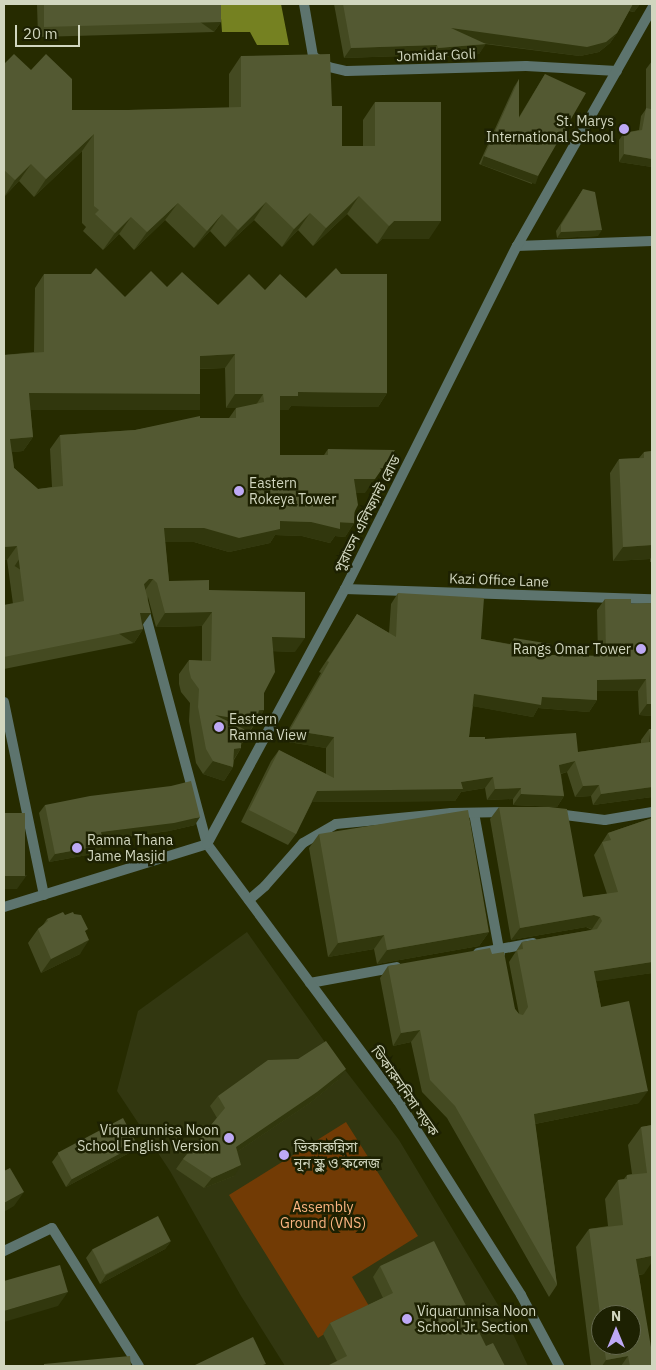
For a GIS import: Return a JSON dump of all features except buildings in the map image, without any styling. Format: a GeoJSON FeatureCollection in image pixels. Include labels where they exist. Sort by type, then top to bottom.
{"type":"FeatureCollection","features":[{"type":"Feature","properties":{"kind":"street","name":"Jomidar Goli"},"geometry":{"type":"LineString","coordinates":[[304,4],[313,56],[329,67],[347,71],[526,66],[617,71]]}},
{"type":"Feature","properties":{"kind":"street","name":"পুরাতন এলিফ্যান্ট রোড"},"geometry":{"type":"LineString","coordinates":[[207,844],[345,589],[517,246],[652,8]]}},
{"type":"Feature","properties":{"kind":"street"},"geometry":{"type":"LineString","coordinates":[[517,246],[652,241]]}},
{"type":"Feature","properties":{"kind":"street","name":"Kazi Office Lane"},"geometry":{"type":"LineString","coordinates":[[345,589],[652,599]]}},
{"type":"Feature","properties":{"kind":"street"},"geometry":{"type":"LineString","coordinates":[[4,908],[207,844],[141,599]]}},
{"type":"Feature","properties":{"kind":"street"},"geometry":{"type":"LineString","coordinates":[[4,702],[44,895]]}},
{"type":"Feature","properties":{"kind":"street"},"geometry":{"type":"LineString","coordinates":[[249,900],[265,886],[303,843],[336,824],[451,813],[522,812]]}},
{"type":"Feature","properties":{"kind":"street"},"geometry":{"type":"LineString","coordinates":[[550,813],[605,820],[652,812]]}},
{"type":"Feature","properties":{"kind":"street"},"geometry":{"type":"LineString","coordinates":[[474,813],[503,967]]}},
{"type":"Feature","properties":{"kind":"street","name":"ভিকারুননিসা সড়ক"},"geometry":{"type":"LineString","coordinates":[[207,844],[398,1101],[521,1294],[559,1366]]}},
{"type":"Feature","properties":{"kind":"street"},"geometry":{"type":"LineString","coordinates":[[471,954],[548,940]]}},
{"type":"Feature","properties":{"kind":"street"},"geometry":{"type":"LineString","coordinates":[[310,983],[406,966]]}},
{"type":"Feature","properties":{"kind":"street"},"geometry":{"type":"LineString","coordinates":[[4,1251],[52,1228],[139,1366]]}},
{"type":"Feature","properties":{"kind":"shaded area"},"geometry":{"type":"Polygon","coordinates":[[[220,4],[281,4],[289,45],[257,45],[250,32],[222,32],[220,4]]]}},
{"type":"Feature","properties":{"kind":"shaded area","name":"ভিকারুন্নিসা নূন স্কুল ও কলেজ"},"geometry":{"type":"Polygon","coordinates":[[[247,932],[339,1062],[399,1140],[504,1315],[528,1366],[285,1366],[241,1296],[170,1171],[117,1091],[138,1011],[247,932]]]}},
{"type":"Feature","properties":{"kind":"green space","name":"Assembly Ground (VNS)"},"geometry":{"type":"Polygon","coordinates":[[[346,1122],[418,1236],[352,1277],[369,1306],[318,1338],[229,1195],[346,1122]]]}},
{"type":"Feature","properties":{"kind":"place","name":"St. Marys International School"},"geometry":{"type":"Point","coordinates":[624,129]}},
{"type":"Feature","properties":{"kind":"place","name":"Eastern Rokeya Tower"},"geometry":{"type":"Point","coordinates":[239,491]}},
{"type":"Feature","properties":{"kind":"place","name":"Rangs Omar Tower"},"geometry":{"type":"Point","coordinates":[641,649]}},
{"type":"Feature","properties":{"kind":"place","name":"Eastern Ramna View"},"geometry":{"type":"Point","coordinates":[219,727]}},
{"type":"Feature","properties":{"kind":"place","name":"Ramna Thana Jame Masjid"},"geometry":{"type":"Point","coordinates":[77,848]}},
{"type":"Feature","properties":{"kind":"place","name":"Viquarunnisa Noon School English Version"},"geometry":{"type":"Point","coordinates":[229,1138]}},
{"type":"Feature","properties":{"kind":"place","name":"ভিকারুন্নিসা নূন স্কুল ও কলেজ"},"geometry":{"type":"Point","coordinates":[284,1155]}},
{"type":"Feature","properties":{"kind":"place","name":"Viquarunnisa Noon School Jr. Section"},"geometry":{"type":"Point","coordinates":[407,1319]}}]}
